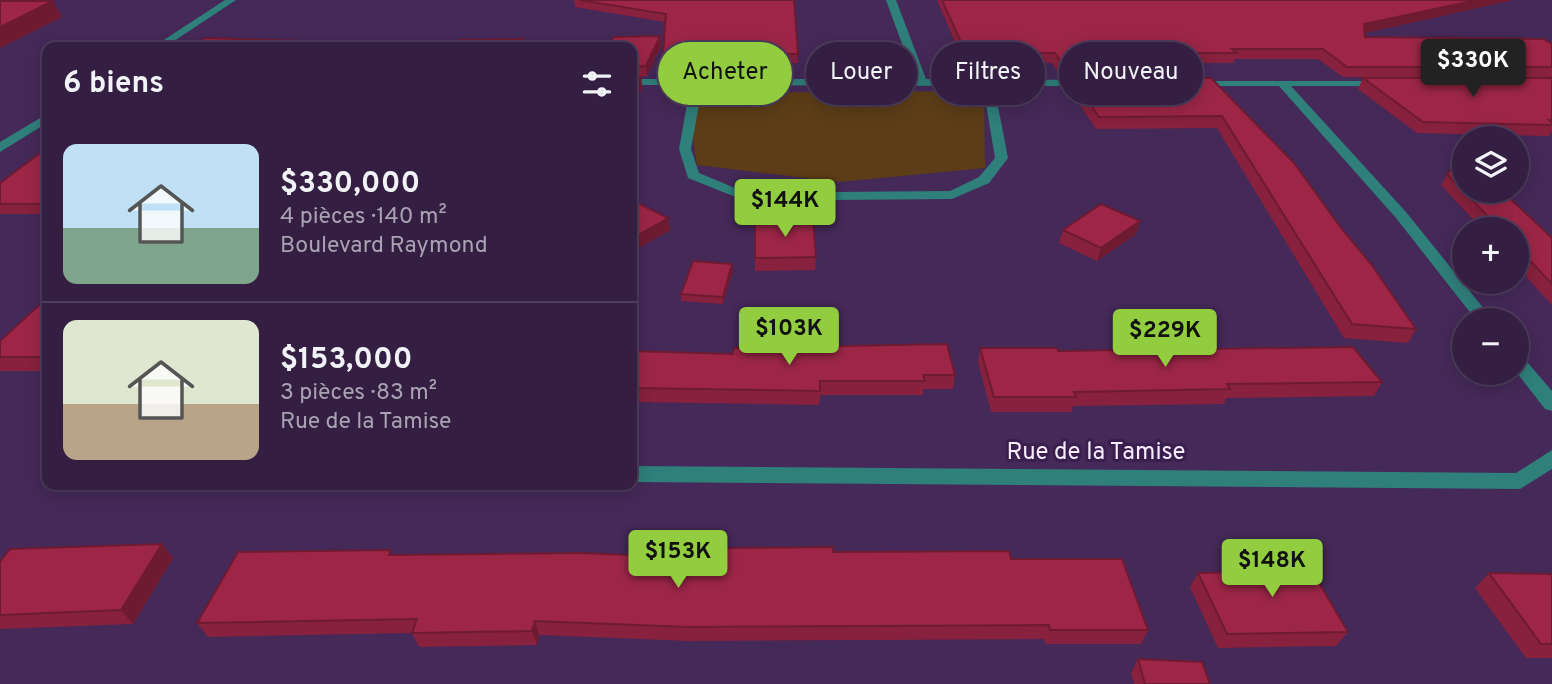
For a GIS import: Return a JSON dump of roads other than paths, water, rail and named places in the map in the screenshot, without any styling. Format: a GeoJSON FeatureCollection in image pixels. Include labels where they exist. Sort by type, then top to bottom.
{"type":"FeatureCollection","features":[{"type":"Feature","properties":{"kind":"street"},"geometry":{"type":"LineString","coordinates":[[166,42],[231,0]]}},
{"type":"Feature","properties":{"kind":"street"},"geometry":{"type":"LineString","coordinates":[[891,0],[922,82]]}},
{"type":"Feature","properties":{"kind":"street"},"geometry":{"type":"LineString","coordinates":[[637,82],[658,82]]}},
{"type":"Feature","properties":{"kind":"street"},"geometry":{"type":"LineString","coordinates":[[792,82],[931,82]]}},
{"type":"Feature","properties":{"kind":"street"},"geometry":{"type":"LineString","coordinates":[[1203,83],[1404,83]]}},
{"type":"Feature","properties":{"kind":"street"},"geometry":{"type":"LineString","coordinates":[[1282,83],[1401,215],[1475,308]]}},
{"type":"Feature","properties":{"kind":"street"},"geometry":{"type":"LineString","coordinates":[[693,105],[685,149],[692,175],[733,192],[834,196],[952,195],[984,180],[1002,158],[992,105]]}},
{"type":"Feature","properties":{"kind":"street"},"geometry":{"type":"LineString","coordinates":[[0,148],[42,121]]}},
{"type":"Feature","properties":{"kind":"street"},"geometry":{"type":"LineString","coordinates":[[1529,375],[1552,404]]}},
{"type":"Feature","properties":{"kind":"street","name":"Rue de la Tamise"},"geometry":{"type":"LineString","coordinates":[[637,474],[1520,481],[1552,458]]}}]}
